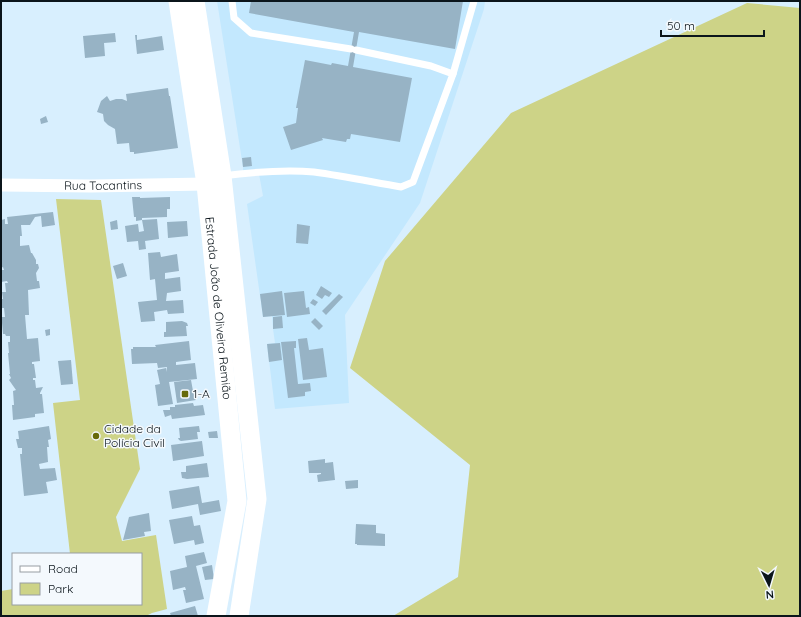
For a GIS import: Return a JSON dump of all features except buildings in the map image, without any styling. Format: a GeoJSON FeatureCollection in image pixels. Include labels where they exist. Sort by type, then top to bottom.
{"type":"FeatureCollection","features":[{"type":"Feature","properties":{"kind":"main road","name":"Estrada João de Oliveira Remião"},"geometry":{"type":"LineString","coordinates":[[178,1],[214,180],[237,501],[216,616]]}},
{"type":"Feature","properties":{"kind":"main road","name":"Estrada João de Oliveira Remião"},"geometry":{"type":"LineString","coordinates":[[195,1],[214,180],[257,499],[239,616]]}},
{"type":"Feature","properties":{"kind":"street","name":"Rua Tocantins"},"geometry":{"type":"LineString","coordinates":[[1,185],[91,186],[214,180]]}},
{"type":"Feature","properties":{"kind":"lane"},"geometry":{"type":"LineString","coordinates":[[232,1],[234,18],[251,33],[354,49],[431,66],[453,74]]}},
{"type":"Feature","properties":{"kind":"lane"},"geometry":{"type":"LineString","coordinates":[[214,180],[257,171],[292,171],[314,172],[401,187],[413,182],[453,74],[474,1]]}},
{"type":"Feature","properties":{"kind":"shaded area"},"geometry":{"type":"Polygon","coordinates":[[[217,1],[485,1],[484,9],[420,203],[345,315],[349,403],[275,409],[267,344],[275,343],[272,316],[263,317],[247,204],[263,196],[259,174],[243,176],[243,167],[217,1]]]}},
{"type":"Feature","properties":{"kind":"green space"},"geometry":{"type":"Polygon","coordinates":[[[747,3],[800,8],[800,616],[393,616],[458,577],[470,465],[350,368],[385,261],[511,113],[747,3]]]}},
{"type":"Feature","properties":{"kind":"green space","name":"Cidade da Polícia Civil"},"geometry":{"type":"Polygon","coordinates":[[[56,199],[101,200],[140,469],[116,517],[122,541],[156,535],[167,609],[146,616],[1,616],[1,591],[12,589],[12,605],[142,605],[142,553],[70,553],[53,403],[80,400],[56,199]]]}},
{"type":"Feature","properties":{"kind":"place","name":"1-A"},"geometry":{"type":"Point","coordinates":[185,394]}},
{"type":"Feature","properties":{"kind":"place","name":"Cidade da Polícia Civil"},"geometry":{"type":"Point","coordinates":[96,436]}}]}
